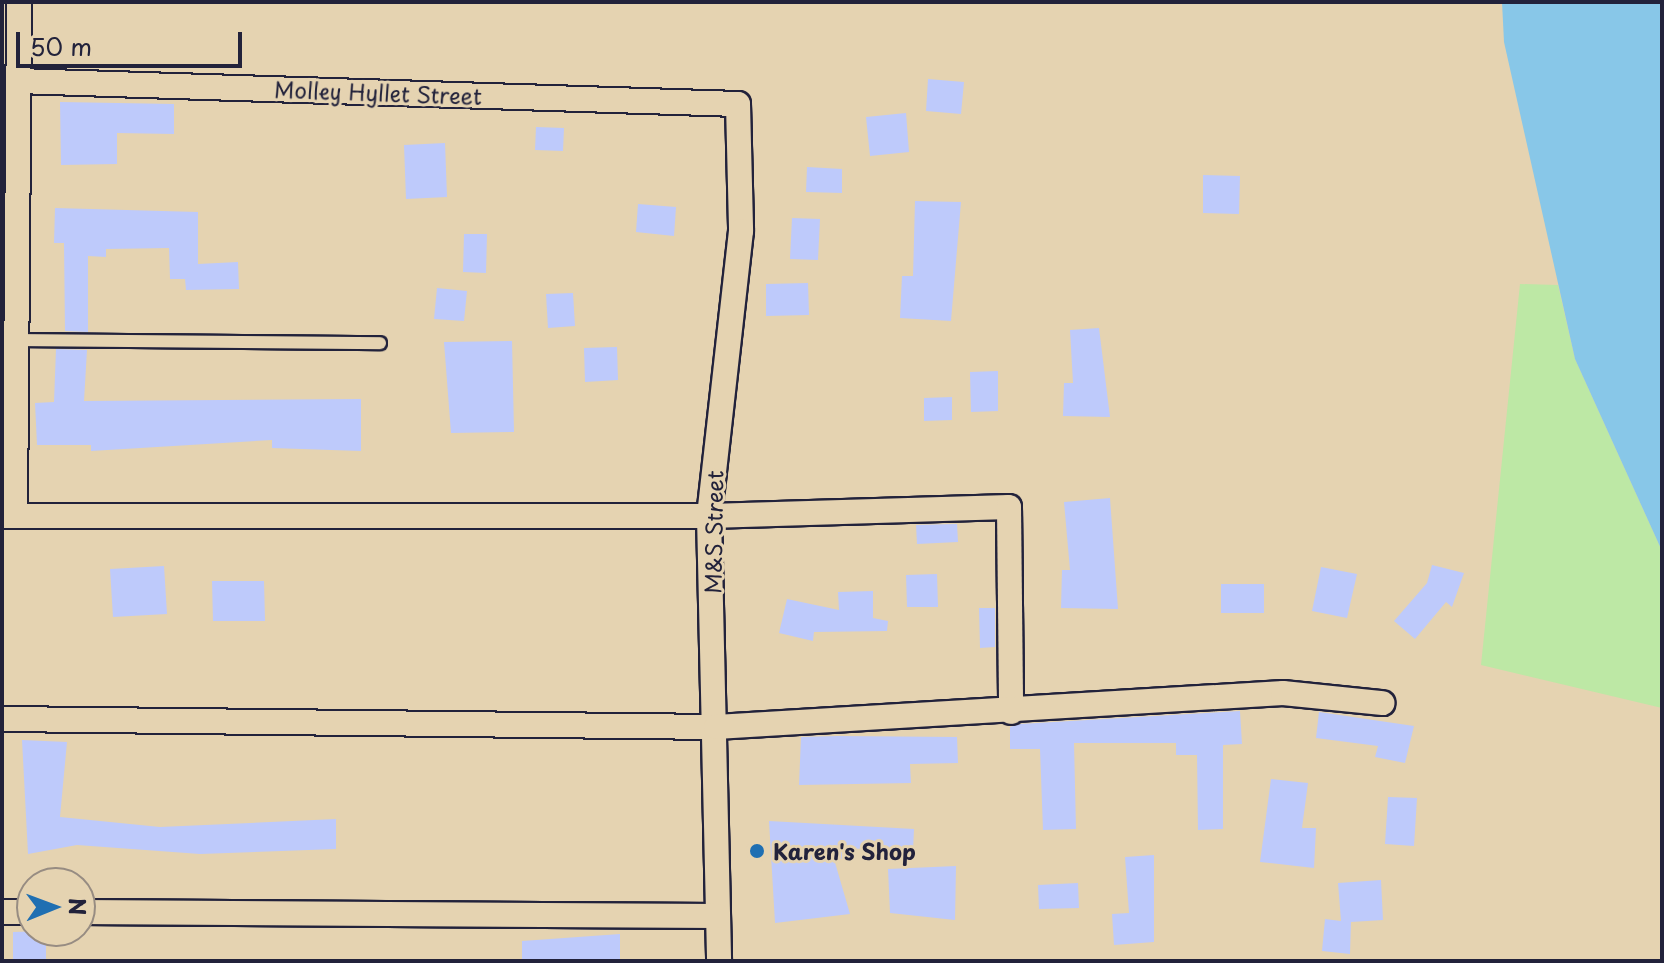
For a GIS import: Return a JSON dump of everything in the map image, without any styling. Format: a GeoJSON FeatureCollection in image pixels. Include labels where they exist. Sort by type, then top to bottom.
{"type":"FeatureCollection","features":[{"type":"Feature","properties":{"kind":"street"},"geometry":{"type":"LineString","coordinates":[[19,2],[20,340],[8,515],[709,516],[1009,507],[1011,712]]}},
{"type":"Feature","properties":{"kind":"street","name":"Molley Hyllet Street"},"geometry":{"type":"LineString","coordinates":[[18,81],[738,104]]}},
{"type":"Feature","properties":{"kind":"street","name":"M&S Street"},"geometry":{"type":"LineString","coordinates":[[719,961],[709,516],[741,231],[738,104]]}},
{"type":"Feature","properties":{"kind":"street"},"geometry":{"type":"LineString","coordinates":[[2,719],[716,727],[1011,712],[1283,693],[1382,703]]}},
{"type":"Feature","properties":{"kind":"street"},"geometry":{"type":"LineString","coordinates":[[96,912],[717,916]]}},
{"type":"Feature","properties":{"kind":"lane"},"geometry":{"type":"LineString","coordinates":[[20,340],[380,343]]}},
{"type":"Feature","properties":{"kind":"green space"},"geometry":{"type":"Polygon","coordinates":[[[1520,284],[1558,285],[1575,359],[1662,551],[1662,708],[1481,665],[1520,284]]]}},
{"type":"Feature","properties":{"kind":"water"},"geometry":{"type":"Polygon","coordinates":[[[1502,2],[1662,2],[1662,551],[1575,359],[1504,42],[1502,2]]]}},
{"type":"Feature","properties":{"kind":"building"},"geometry":{"type":"Polygon","coordinates":[[[928,79],[964,82],[961,114],[926,111],[928,79]]]}},
{"type":"Feature","properties":{"kind":"building"},"geometry":{"type":"Polygon","coordinates":[[[60,102],[174,104],[174,134],[117,133],[117,164],[61,165],[60,102]]]}},
{"type":"Feature","properties":{"kind":"building"},"geometry":{"type":"Polygon","coordinates":[[[906,113],[909,152],[870,156],[866,117],[906,113]]]}},
{"type":"Feature","properties":{"kind":"building"},"geometry":{"type":"Polygon","coordinates":[[[536,127],[564,128],[563,151],[535,150],[536,127]]]}},
{"type":"Feature","properties":{"kind":"building"},"geometry":{"type":"Polygon","coordinates":[[[445,143],[447,197],[406,199],[404,145],[445,143]]]}},
{"type":"Feature","properties":{"kind":"building"},"geometry":{"type":"Polygon","coordinates":[[[807,167],[842,169],[842,193],[806,192],[807,167]]]}},
{"type":"Feature","properties":{"kind":"building"},"geometry":{"type":"Polygon","coordinates":[[[1203,175],[1240,176],[1239,214],[1203,213],[1203,175]]]}},
{"type":"Feature","properties":{"kind":"building"},"geometry":{"type":"Polygon","coordinates":[[[915,201],[961,202],[951,321],[900,318],[902,276],[913,276],[915,201]]]}},
{"type":"Feature","properties":{"kind":"building"},"geometry":{"type":"Polygon","coordinates":[[[638,204],[676,207],[674,236],[636,232],[638,204]]]}},
{"type":"Feature","properties":{"kind":"building"},"geometry":{"type":"Polygon","coordinates":[[[55,208],[198,212],[198,264],[238,262],[239,289],[186,290],[185,279],[170,279],[169,248],[106,249],[106,257],[88,256],[88,332],[65,331],[64,243],[54,243],[55,208]]]}},
{"type":"Feature","properties":{"kind":"building"},"geometry":{"type":"Polygon","coordinates":[[[792,218],[820,219],[818,260],[790,259],[792,218]]]}},
{"type":"Feature","properties":{"kind":"building"},"geometry":{"type":"Polygon","coordinates":[[[464,234],[487,234],[486,273],[463,272],[464,234]]]}},
{"type":"Feature","properties":{"kind":"building"},"geometry":{"type":"Polygon","coordinates":[[[808,283],[809,315],[766,316],[766,284],[808,283]]]}},
{"type":"Feature","properties":{"kind":"building"},"geometry":{"type":"Polygon","coordinates":[[[437,288],[467,291],[464,321],[434,319],[437,288]]]}},
{"type":"Feature","properties":{"kind":"building"},"geometry":{"type":"Polygon","coordinates":[[[573,293],[575,326],[548,328],[546,294],[573,293]]]}},
{"type":"Feature","properties":{"kind":"building"},"geometry":{"type":"Polygon","coordinates":[[[1099,328],[1110,417],[1063,416],[1064,383],[1073,383],[1070,330],[1099,328]]]}},
{"type":"Feature","properties":{"kind":"building"},"geometry":{"type":"Polygon","coordinates":[[[512,341],[514,432],[451,433],[444,342],[512,341]]]}},
{"type":"Feature","properties":{"kind":"building"},"geometry":{"type":"Polygon","coordinates":[[[617,347],[618,380],[585,382],[584,348],[617,347]]]}},
{"type":"Feature","properties":{"kind":"building"},"geometry":{"type":"Polygon","coordinates":[[[56,349],[87,350],[84,401],[361,399],[361,451],[272,448],[272,440],[91,451],[91,445],[37,445],[35,403],[54,402],[56,349]]]}},
{"type":"Feature","properties":{"kind":"building"},"geometry":{"type":"Polygon","coordinates":[[[998,371],[998,411],[971,412],[970,372],[998,371]]]}},
{"type":"Feature","properties":{"kind":"building"},"geometry":{"type":"Polygon","coordinates":[[[952,397],[952,420],[924,421],[924,398],[952,397]]]}},
{"type":"Feature","properties":{"kind":"building"},"geometry":{"type":"Polygon","coordinates":[[[1110,498],[1118,609],[1061,608],[1062,570],[1070,570],[1064,502],[1110,498]]]}},
{"type":"Feature","properties":{"kind":"building"},"geometry":{"type":"Polygon","coordinates":[[[957,524],[958,542],[917,544],[916,525],[957,524]]]}},
{"type":"Feature","properties":{"kind":"building"},"geometry":{"type":"Polygon","coordinates":[[[1432,565],[1464,573],[1452,607],[1446,602],[1415,639],[1394,621],[1427,583],[1432,565]]]}},
{"type":"Feature","properties":{"kind":"building"},"geometry":{"type":"Polygon","coordinates":[[[164,566],[167,614],[113,617],[110,569],[164,566]]]}},
{"type":"Feature","properties":{"kind":"building"},"geometry":{"type":"Polygon","coordinates":[[[1321,567],[1357,574],[1347,618],[1312,611],[1321,567]]]}},
{"type":"Feature","properties":{"kind":"building"},"geometry":{"type":"Polygon","coordinates":[[[937,574],[938,607],[907,607],[906,575],[937,574]]]}},
{"type":"Feature","properties":{"kind":"building"},"geometry":{"type":"Polygon","coordinates":[[[212,581],[264,581],[265,621],[213,621],[212,581]]]}},
{"type":"Feature","properties":{"kind":"building"},"geometry":{"type":"Polygon","coordinates":[[[1221,584],[1264,584],[1264,613],[1221,613],[1221,584]]]}},
{"type":"Feature","properties":{"kind":"building"},"geometry":{"type":"Polygon","coordinates":[[[873,591],[873,618],[888,621],[887,631],[814,632],[813,641],[779,633],[787,599],[839,610],[838,592],[873,591]]]}},
{"type":"Feature","properties":{"kind":"building"},"geometry":{"type":"Polygon","coordinates":[[[979,608],[995,608],[995,647],[980,648],[979,608]]]}},
{"type":"Feature","properties":{"kind":"building"},"geometry":{"type":"Polygon","coordinates":[[[1240,711],[1242,744],[1223,745],[1223,829],[1198,830],[1197,755],[1176,755],[1176,743],[1074,743],[1076,829],[1043,830],[1040,749],[1010,749],[1010,727],[1020,724],[1240,711]]]}},
{"type":"Feature","properties":{"kind":"building"},"geometry":{"type":"Polygon","coordinates":[[[1319,712],[1414,726],[1405,763],[1375,757],[1378,746],[1316,738],[1319,712]]]}},
{"type":"Feature","properties":{"kind":"building"},"geometry":{"type":"Polygon","coordinates":[[[801,737],[957,737],[958,763],[910,764],[911,783],[799,785],[801,737]]]}},
{"type":"Feature","properties":{"kind":"building"},"geometry":{"type":"Polygon","coordinates":[[[22,740],[67,742],[60,817],[160,827],[336,819],[336,849],[200,854],[77,845],[28,854],[22,740]]]}},
{"type":"Feature","properties":{"kind":"building"},"geometry":{"type":"Polygon","coordinates":[[[1271,779],[1308,783],[1302,828],[1316,828],[1314,868],[1260,862],[1271,779]]]}},
{"type":"Feature","properties":{"kind":"building"},"geometry":{"type":"Polygon","coordinates":[[[1388,797],[1417,798],[1414,846],[1385,844],[1388,797]]]}},
{"type":"Feature","properties":{"kind":"building"},"geometry":{"type":"Polygon","coordinates":[[[769,821],[914,829],[913,851],[842,848],[842,859],[834,859],[850,914],[775,923],[769,821]]]}},
{"type":"Feature","properties":{"kind":"building"},"geometry":{"type":"Polygon","coordinates":[[[1154,855],[1154,942],[1114,945],[1112,914],[1129,913],[1125,857],[1154,855]]]}},
{"type":"Feature","properties":{"kind":"building"},"geometry":{"type":"Polygon","coordinates":[[[956,866],[955,920],[890,913],[888,869],[956,866]]]}},
{"type":"Feature","properties":{"kind":"building"},"geometry":{"type":"Polygon","coordinates":[[[1381,880],[1383,920],[1351,922],[1350,954],[1322,951],[1325,919],[1341,921],[1338,883],[1381,880]]]}},
{"type":"Feature","properties":{"kind":"building"},"geometry":{"type":"Polygon","coordinates":[[[1078,883],[1079,908],[1039,909],[1038,885],[1078,883]]]}},
{"type":"Feature","properties":{"kind":"building"},"geometry":{"type":"Polygon","coordinates":[[[13,932],[16,932],[16,947],[46,947],[46,961],[13,961],[13,932]]]}},
{"type":"Feature","properties":{"kind":"building"},"geometry":{"type":"Polygon","coordinates":[[[620,934],[620,961],[522,961],[522,941],[620,934]]]}},
{"type":"Feature","properties":{"kind":"place","name":"Karen's Shop"},"geometry":{"type":"Point","coordinates":[757,851]}}]}
